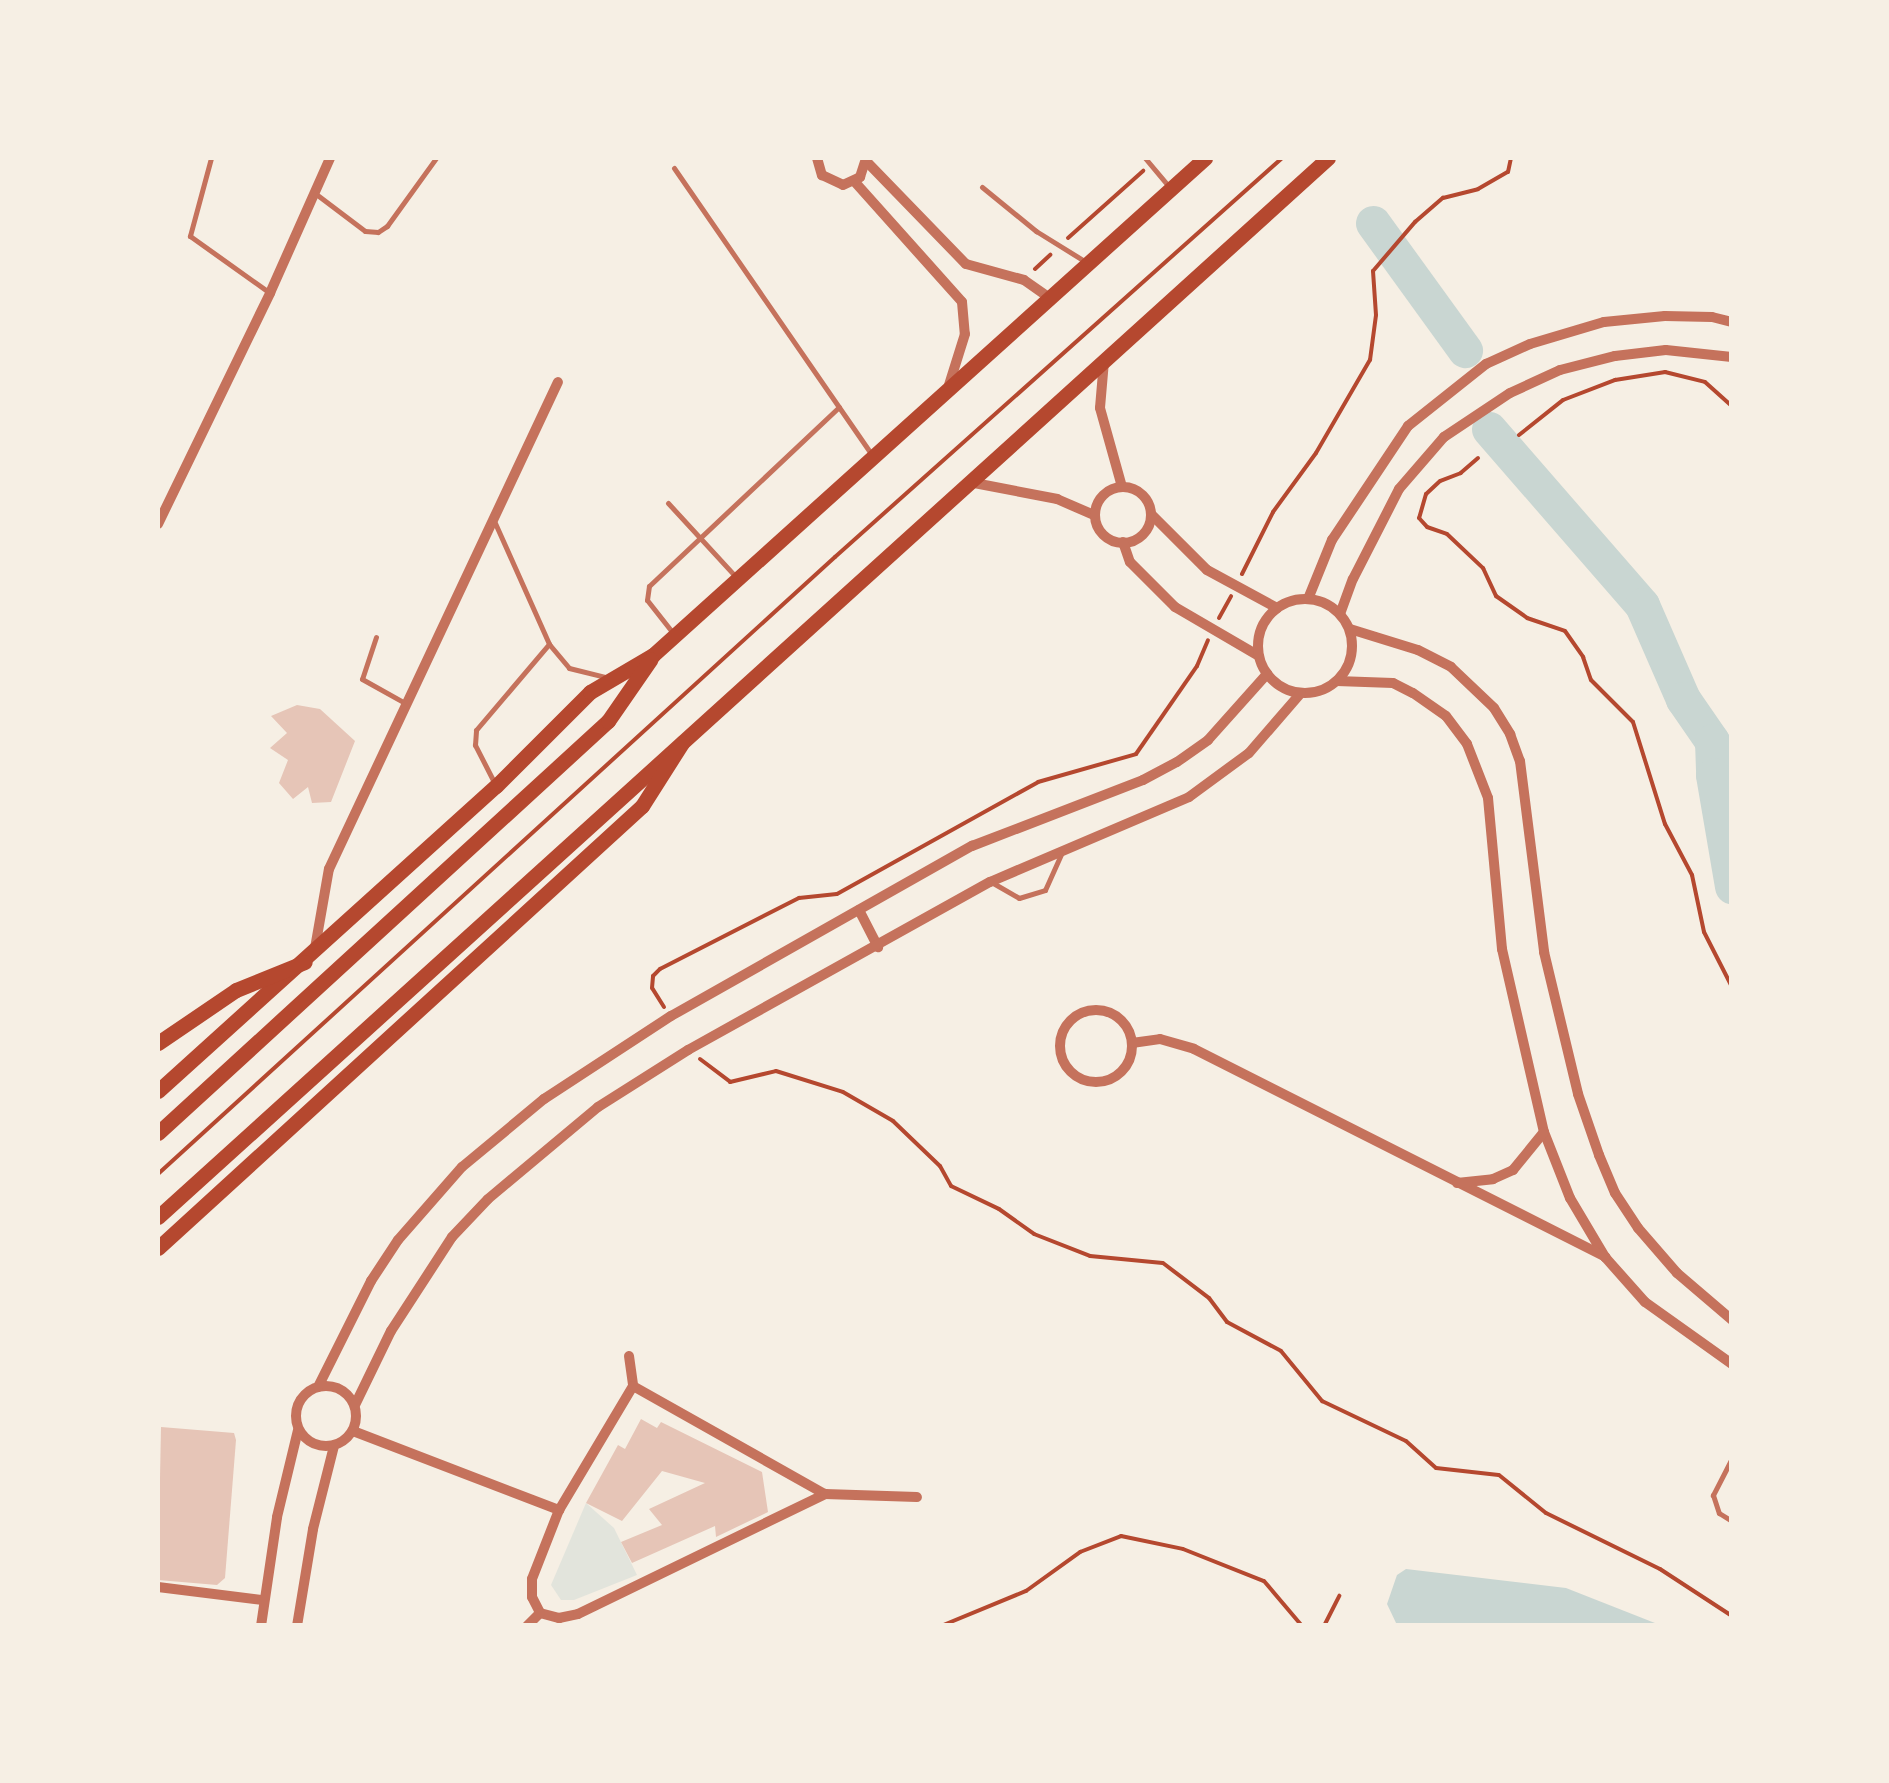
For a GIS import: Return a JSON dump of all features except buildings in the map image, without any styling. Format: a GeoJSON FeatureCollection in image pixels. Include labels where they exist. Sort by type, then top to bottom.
{"type":"FeatureCollection","features":[{"type":"Feature","properties":{"kind":"main road"},"geometry":{"type":"LineString","coordinates":[[158,1092],[496,786],[590,692],[653,655],[675,636],[1206,158]]}},
{"type":"Feature","properties":{"kind":"main road"},"geometry":{"type":"LineString","coordinates":[[158,1217],[686,735],[1328,158]]}},
{"type":"Feature","properties":{"kind":"main road"},"geometry":{"type":"LineString","coordinates":[[158,1133],[608,721],[653,655]]}},
{"type":"Feature","properties":{"kind":"main road"},"geometry":{"type":"LineString","coordinates":[[158,1248],[642,806],[686,735]]}},
{"type":"Feature","properties":{"kind":"main road"},"geometry":{"type":"LineString","coordinates":[[158,1043],[236,990],[310,958]]}},
{"type":"Feature","properties":{"kind":"street"},"geometry":{"type":"LineString","coordinates":[[158,524],[270,293],[330,158]]}},
{"type":"Feature","properties":{"kind":"street"},"geometry":{"type":"LineString","coordinates":[[814,160],[831,182],[854,182],[962,302],[965,334],[948,390]]}},
{"type":"Feature","properties":{"kind":"street"},"geometry":{"type":"LineString","coordinates":[[854,182],[867,160],[966,264],[1024,280],[1050,298]]}},
{"type":"Feature","properties":{"kind":"street"},"geometry":{"type":"LineString","coordinates":[[1308,599],[1332,540],[1398,439],[1447,392],[1486,364],[1530,344],[1604,322],[1712,316],[1732,322]]}},
{"type":"Feature","properties":{"kind":"street"},"geometry":{"type":"LineString","coordinates":[[1340,614],[1353,579],[1399,489],[1444,437],[1510,393],[1560,370],[1615,356],[1666,350],[1732,357]]}},
{"type":"Feature","properties":{"kind":"street"},"geometry":{"type":"LineString","coordinates":[[1104,359],[1100,408],[1122,487]]}},
{"type":"Feature","properties":{"kind":"street"},"geometry":{"type":"LineString","coordinates":[[310,958],[329,869],[558,382]]}},
{"type":"Feature","properties":{"kind":"street"},"geometry":{"type":"LineString","coordinates":[[968,482],[1046,496],[1094,515],[1103,535],[1123,542],[1143,534],[1151,514]]}},
{"type":"Feature","properties":{"kind":"street"},"geometry":{"type":"LineString","coordinates":[[1094,515],[1102,495],[1122,487],[1142,494],[1151,514],[1207,570],[1277,608]]}},
{"type":"Feature","properties":{"kind":"street"},"geometry":{"type":"LineString","coordinates":[[1123,542],[1130,562],[1174,607],[1260,656]]}},
{"type":"Feature","properties":{"kind":"street"},"geometry":{"type":"LineString","coordinates":[[1308,599],[1326,603],[1340,614],[1350,630],[1353,648],[1348,666],[1337,681],[1320,690],[1301,693],[1282,687],[1268,674],[1260,656],[1259,638],[1277,608],[1308,599]]}},
{"type":"Feature","properties":{"kind":"street"},"geometry":{"type":"LineString","coordinates":[[1350,630],[1408,646],[1451,667],[1494,708],[1510,734],[1524,780],[1544,952],[1578,1094],[1599,1155],[1615,1193],[1638,1228],[1703,1298],[1732,1320]]}},
{"type":"Feature","properties":{"kind":"street"},"geometry":{"type":"LineString","coordinates":[[262,1626],[263,1600],[298,1430],[298,1404],[318,1387],[371,1281],[398,1240],[494,1136],[672,1016],[972,846],[1177,762],[1208,740],[1268,674]]}},
{"type":"Feature","properties":{"kind":"street"},"geometry":{"type":"LineString","coordinates":[[1337,681],[1392,683],[1428,702],[1446,716],[1481,771],[1488,798],[1502,949],[1544,1132],[1570,1198],[1605,1257],[1645,1302],[1732,1364]]}},
{"type":"Feature","properties":{"kind":"street"},"geometry":{"type":"LineString","coordinates":[[354,1431],[355,1405],[420,1281],[452,1237],[523,1168],[598,1107],[638,1080],[990,882],[1189,797],[1249,753],[1301,693]]}},
{"type":"Feature","properties":{"kind":"street"},"geometry":{"type":"LineString","coordinates":[[858,910],[878,946]]}},
{"type":"Feature","properties":{"kind":"street"},"geometry":{"type":"LineString","coordinates":[[1097,1009],[1114,1014],[1126,1026],[1132,1042],[1129,1060],[1119,1074],[1103,1081],[1086,1081],[1070,1072],[1061,1057],[1059,1040],[1066,1024],[1080,1013],[1097,1009]]}},
{"type":"Feature","properties":{"kind":"street"},"geometry":{"type":"LineString","coordinates":[[1132,1042],[1160,1039],[1194,1049],[1605,1257]]}},
{"type":"Feature","properties":{"kind":"street"},"geometry":{"type":"LineString","coordinates":[[1456,1183],[1493,1179],[1513,1170],[1544,1132]]}},
{"type":"Feature","properties":{"kind":"street"},"geometry":{"type":"LineString","coordinates":[[629,1356],[633,1386],[559,1510],[532,1579],[532,1597],[540,1613],[559,1618],[578,1614],[825,1494]]}},
{"type":"Feature","properties":{"kind":"street"},"geometry":{"type":"LineString","coordinates":[[318,1387],[333,1386],[346,1393],[355,1405]]}},
{"type":"Feature","properties":{"kind":"street"},"geometry":{"type":"LineString","coordinates":[[633,1386],[825,1494],[917,1497]]}},
{"type":"Feature","properties":{"kind":"street"},"geometry":{"type":"LineString","coordinates":[[298,1430],[320,1447],[334,1446],[354,1431]]}},
{"type":"Feature","properties":{"kind":"street"},"geometry":{"type":"LineString","coordinates":[[354,1431],[559,1510]]}},
{"type":"Feature","properties":{"kind":"street"},"geometry":{"type":"LineString","coordinates":[[297,1626],[312,1528],[334,1446]]}},
{"type":"Feature","properties":{"kind":"street"},"geometry":{"type":"LineString","coordinates":[[158,1587],[263,1600]]}},
{"type":"Feature","properties":{"kind":"street"},"geometry":{"type":"LineString","coordinates":[[527,1626],[540,1613]]}},
{"type":"Feature","properties":{"kind":"lane"},"geometry":{"type":"LineString","coordinates":[[211,158],[190,236],[270,293]]}},
{"type":"Feature","properties":{"kind":"lane"},"geometry":{"type":"LineString","coordinates":[[314,192],[366,231],[378,232],[387,226],[436,158]]}},
{"type":"Feature","properties":{"kind":"lane"},"geometry":{"type":"LineString","coordinates":[[1145,158],[1170,189]]}},
{"type":"Feature","properties":{"kind":"lane"},"geometry":{"type":"LineString","coordinates":[[674,168],[873,458]]}},
{"type":"Feature","properties":{"kind":"lane"},"geometry":{"type":"LineString","coordinates":[[982,187],[1059,246],[1088,263]]}},
{"type":"Feature","properties":{"kind":"lane"},"geometry":{"type":"LineString","coordinates":[[675,636],[645,592],[840,406]]}},
{"type":"Feature","properties":{"kind":"lane"},"geometry":{"type":"LineString","coordinates":[[668,503],[738,580]]}},
{"type":"Feature","properties":{"kind":"lane"},"geometry":{"type":"LineString","coordinates":[[494,523],[548,644],[578,673],[614,678]]}},
{"type":"Feature","properties":{"kind":"lane"},"geometry":{"type":"LineString","coordinates":[[376,637],[362,680],[407,704]]}},
{"type":"Feature","properties":{"kind":"lane"},"geometry":{"type":"LineString","coordinates":[[496,786],[475,746],[476,730],[548,644]]}},
{"type":"Feature","properties":{"kind":"lane"},"geometry":{"type":"LineString","coordinates":[[990,882],[1018,898],[1045,890],[1062,851]]}},
{"type":"Feature","properties":{"kind":"lane"},"geometry":{"type":"LineString","coordinates":[[1732,1458],[1728,1472],[1712,1495],[1713,1505],[1732,1521]]}},
{"type":"Feature","properties":{"kind":"path"},"geometry":{"type":"LineString","coordinates":[[158,1174],[834,558],[1282,158]]}},
{"type":"Feature","properties":{"kind":"path"},"geometry":{"type":"LineString","coordinates":[[662,1005],[652,988],[653,976],[660,969],[799,898],[837,894],[1038,782],[1136,754],[1197,666],[1273,512],[1316,453],[1370,360],[1376,315],[1374,271],[1415,222],[1442,198],[1478,189],[1508,172],[1511,158]]}},
{"type":"Feature","properties":{"kind":"path"},"geometry":{"type":"LineString","coordinates":[[1024,280],[1150,164]]}},
{"type":"Feature","properties":{"kind":"path"},"geometry":{"type":"LineString","coordinates":[[1519,434],[1564,400],[1616,380],[1665,372],[1705,382],[1732,406]]}},
{"type":"Feature","properties":{"kind":"path"},"geometry":{"type":"LineString","coordinates":[[1478,458],[1426,494],[1418,518],[1427,527],[1447,534],[1483,568],[1496,596],[1527,618],[1565,631],[1583,657],[1592,680],[1633,722],[1665,824],[1692,875],[1704,932],[1732,986]]}},
{"type":"Feature","properties":{"kind":"path"},"geometry":{"type":"LineString","coordinates":[[715,1072],[730,1082],[776,1071],[843,1092],[893,1121],[940,1166],[952,1186],[999,1209],[1034,1234],[1090,1256],[1163,1263],[1209,1298],[1227,1322],[1280,1351],[1322,1400],[1406,1441],[1436,1468],[1499,1475],[1546,1513],[1660,1569],[1732,1616]]}},
{"type":"Feature","properties":{"kind":"path"},"geometry":{"type":"LineString","coordinates":[[941,1626],[1026,1591],[1080,1552],[1122,1536],[1183,1549],[1264,1581],[1302,1626]]}},
{"type":"Feature","properties":{"kind":"path"},"geometry":{"type":"LineString","coordinates":[[1324,1626],[1340,1596]]}},
{"type":"Feature","properties":{"kind":"shaded area"},"geometry":{"type":"Polygon","coordinates":[[[586,1503],[614,1528],[637,1575],[574,1600],[561,1600],[551,1585],[586,1503]]]}},
{"type":"Feature","properties":{"kind":"shaded area"},"geometry":{"type":"Polygon","coordinates":[[[1406,1569],[1566,1588],[1660,1625],[1397,1625],[1387,1604],[1397,1575],[1406,1569]]]}},
{"type":"Feature","properties":{"kind":"waterway"},"geometry":{"type":"LineString","coordinates":[[1373,223],[1465,350]]}},
{"type":"Feature","properties":{"kind":"waterway"},"geometry":{"type":"LineString","coordinates":[[1489,429],[1642,605],[1683,699],[1712,741],[1713,775],[1732,886]]}}]}
